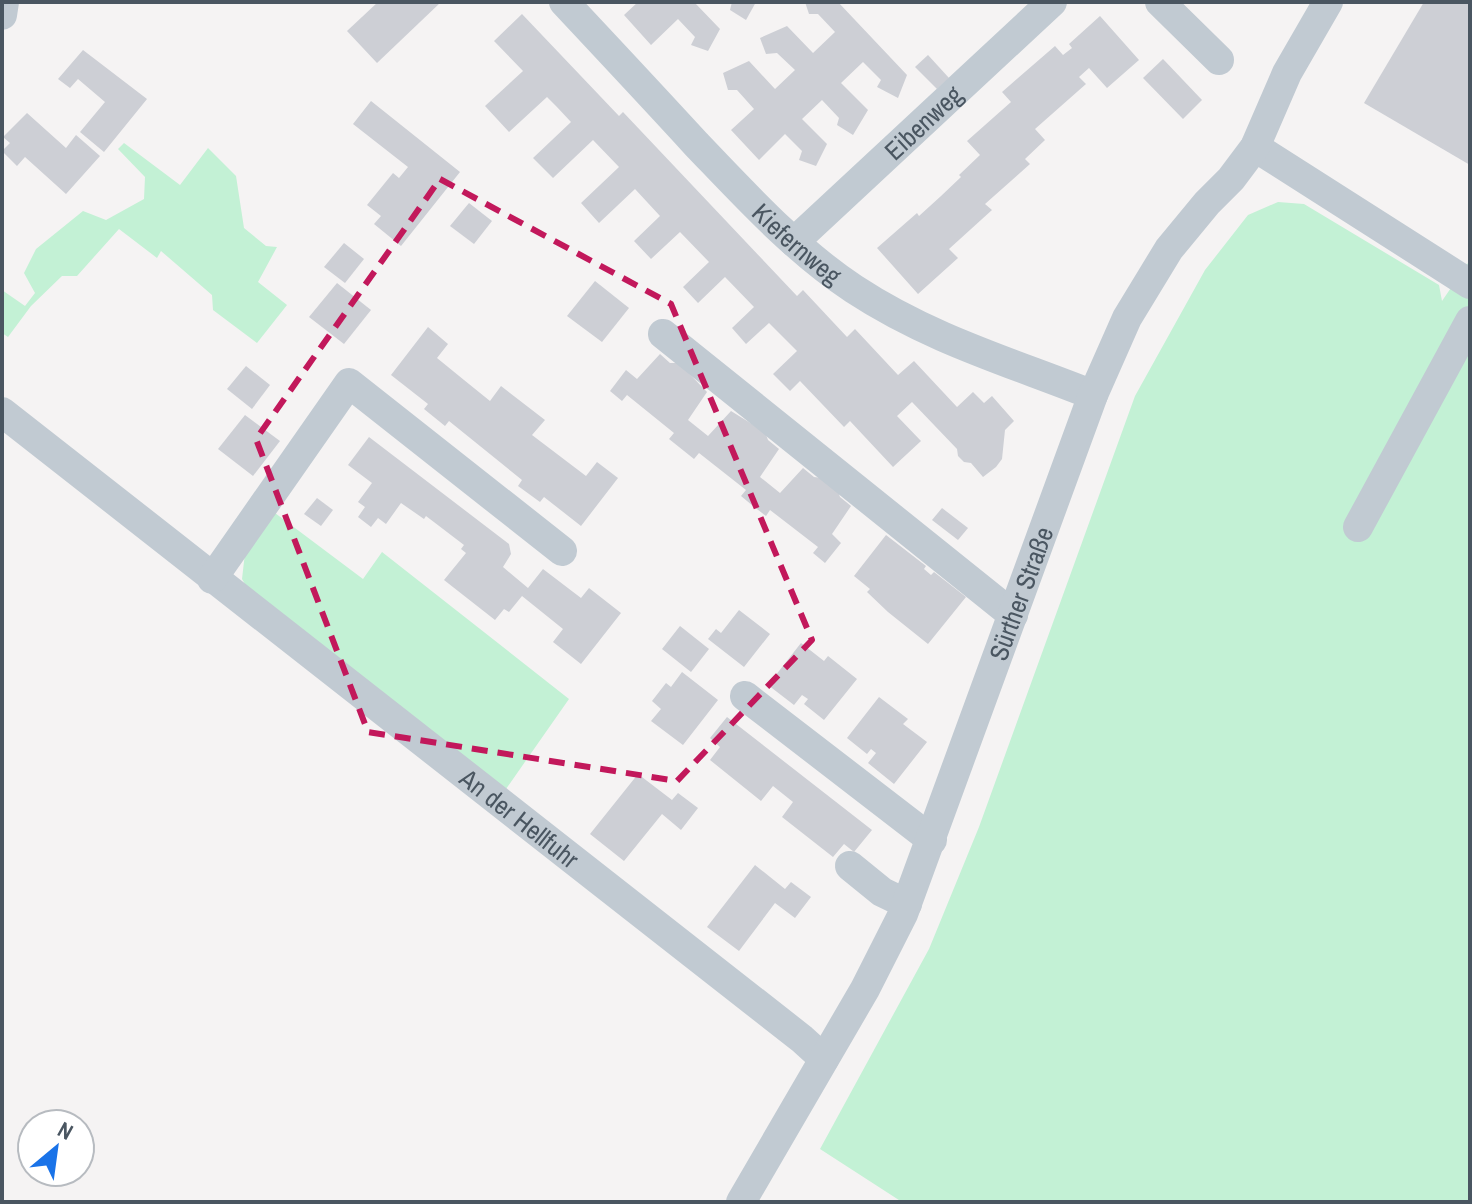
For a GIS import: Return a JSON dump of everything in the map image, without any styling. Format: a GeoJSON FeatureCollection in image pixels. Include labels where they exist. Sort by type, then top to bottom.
{"type":"FeatureCollection","features":[{"type":"Feature","properties":{"kind":"street"},"geometry":{"type":"LineString","coordinates":[[2,15],[4,2]]}},
{"type":"Feature","properties":{"kind":"street","name":"Kiefernweg"},"geometry":{"type":"LineString","coordinates":[[564,2],[749,200],[794,242],[853,288],[923,329],[994,360],[1093,395]]}},
{"type":"Feature","properties":{"kind":"street","name":"Eibenweg"},"geometry":{"type":"LineString","coordinates":[[794,242],[1052,2]]}},
{"type":"Feature","properties":{"kind":"street"},"geometry":{"type":"LineString","coordinates":[[1160,2],[1219,60]]}},
{"type":"Feature","properties":{"kind":"street","name":"Sürther Straße"},"geometry":{"type":"LineString","coordinates":[[741,1202],[865,989],[907,904],[1093,395],[1127,318],[1169,249],[1255,147],[1287,73],[1328,2]]}},
{"type":"Feature","properties":{"kind":"street"},"geometry":{"type":"LineString","coordinates":[[1255,147],[1470,284]]}},
{"type":"Feature","properties":{"kind":"street"},"geometry":{"type":"LineString","coordinates":[[1358,527],[1470,321]]}},
{"type":"Feature","properties":{"kind":"street"},"geometry":{"type":"LineString","coordinates":[[663,334],[1013,615]]}},
{"type":"Feature","properties":{"kind":"street"},"geometry":{"type":"LineString","coordinates":[[212,579],[349,383],[562,551]]}},
{"type":"Feature","properties":{"kind":"street","name":"An der Hellfuhr"},"geometry":{"type":"LineString","coordinates":[[2,412],[824,1059]]}},
{"type":"Feature","properties":{"kind":"street"},"geometry":{"type":"LineString","coordinates":[[745,696],[932,840]]}},
{"type":"Feature","properties":{"kind":"street"},"geometry":{"type":"LineString","coordinates":[[850,866],[882,892],[907,904]]}},
{"type":"Feature","properties":{"kind":"highlighted area"},"geometry":{"type":"Polygon","coordinates":[[[440,179],[671,304],[812,640],[677,781],[368,732],[256,439],[440,179]]]}},
{"type":"Feature","properties":{"kind":"green space"},"geometry":{"type":"Polygon","coordinates":[[[124,143],[180,185],[208,148],[236,176],[244,228],[266,246],[277,247],[258,282],[287,305],[257,343],[213,310],[212,295],[161,251],[157,258],[119,229],[77,276],[62,276],[31,306],[8,337],[2,333],[2,290],[25,306],[35,293],[24,273],[36,249],[83,211],[106,220],[144,199],[145,177],[118,149],[124,143]]]}},
{"type":"Feature","properties":{"kind":"green space"},"geometry":{"type":"Polygon","coordinates":[[[1278,202],[1304,204],[1439,285],[1442,301],[1470,260],[1470,1202],[902,1202],[820,1149],[929,949],[979,827],[1135,396],[1205,270],[1248,215],[1278,202]]]}},
{"type":"Feature","properties":{"kind":"green space"},"geometry":{"type":"Polygon","coordinates":[[[275,513],[363,579],[382,552],[569,699],[506,789],[255,601],[242,579],[245,553],[275,513]]]}},
{"type":"Feature","properties":{"kind":"building"},"geometry":{"type":"Polygon","coordinates":[[[378,2],[441,2],[377,63],[347,31],[378,2]]]}},
{"type":"Feature","properties":{"kind":"building"},"geometry":{"type":"Polygon","coordinates":[[[638,2],[696,2],[720,29],[708,51],[691,45],[695,37],[678,19],[651,45],[624,15],[638,2]]]}},
{"type":"Feature","properties":{"kind":"building"},"geometry":{"type":"Polygon","coordinates":[[[732,2],[756,2],[746,20],[730,10],[732,2]]]}},
{"type":"Feature","properties":{"kind":"building"},"geometry":{"type":"Polygon","coordinates":[[[805,2],[838,2],[907,75],[898,98],[877,87],[881,80],[863,62],[841,83],[868,110],[853,135],[837,125],[839,118],[822,100],[802,119],[827,144],[816,166],[799,160],[802,151],[785,134],[759,160],[731,130],[754,109],[737,90],[728,90],[723,73],[749,61],[775,89],[795,70],[777,53],[766,54],[760,38],[787,26],[813,53],[835,32],[818,14],[809,14],[805,2]]]}},
{"type":"Feature","properties":{"kind":"building"},"geometry":{"type":"Polygon","coordinates":[[[1424,2],[1470,2],[1470,165],[1364,103],[1424,2]]]}},
{"type":"Feature","properties":{"kind":"building"},"geometry":{"type":"Polygon","coordinates":[[[522,14],[619,116],[623,112],[797,296],[803,290],[847,337],[855,329],[898,375],[914,361],[957,407],[973,392],[984,403],[992,396],[1014,421],[1005,430],[1002,459],[996,467],[983,477],[971,463],[964,462],[958,456],[957,449],[912,402],[897,416],[921,441],[893,467],[850,421],[844,427],[800,381],[790,391],[773,374],[797,351],[769,323],[746,344],[732,328],[754,307],[725,277],[698,303],[683,287],[709,262],[680,232],[651,259],[634,241],[660,216],[635,189],[599,223],[581,203],[619,167],[593,140],[553,178],[533,158],[571,122],[556,106],[547,97],[509,132],[485,106],[523,71],[494,41],[522,14]]]}},
{"type":"Feature","properties":{"kind":"building"},"geometry":{"type":"Polygon","coordinates":[[[1100,16],[1139,60],[1107,88],[1089,68],[1079,77],[1086,84],[1035,129],[1045,140],[1025,159],[1030,164],[985,204],[992,210],[949,249],[958,258],[918,294],[877,248],[917,213],[919,216],[980,155],[967,141],[1011,102],[1002,92],[1055,46],[1063,55],[1072,48],[1069,44],[1100,16]]]}},
{"type":"Feature","properties":{"kind":"building"},"geometry":{"type":"Polygon","coordinates":[[[83,50],[147,99],[104,152],[80,132],[105,102],[78,79],[70,88],[58,79],[83,50]]]}},
{"type":"Feature","properties":{"kind":"building"},"geometry":{"type":"Polygon","coordinates":[[[928,55],[949,78],[937,89],[915,67],[928,55]]]}},
{"type":"Feature","properties":{"kind":"building"},"geometry":{"type":"Polygon","coordinates":[[[1163,59],[1202,100],[1183,119],[1143,78],[1163,59]]]}},
{"type":"Feature","properties":{"kind":"building"},"geometry":{"type":"Polygon","coordinates":[[[371,101],[460,172],[401,246],[374,224],[381,216],[367,205],[393,173],[399,178],[408,167],[353,124],[371,101]]]}},
{"type":"Feature","properties":{"kind":"building"},"geometry":{"type":"Polygon","coordinates":[[[27,113],[66,148],[76,135],[100,156],[66,194],[25,157],[17,166],[2,151],[10,143],[3,137],[27,113]]]}},
{"type":"Feature","properties":{"kind":"building"},"geometry":{"type":"Polygon","coordinates":[[[469,203],[492,221],[474,244],[450,226],[469,203]]]}},
{"type":"Feature","properties":{"kind":"building"},"geometry":{"type":"Polygon","coordinates":[[[344,243],[364,259],[345,283],[324,267],[344,243]]]}},
{"type":"Feature","properties":{"kind":"building"},"geometry":{"type":"Polygon","coordinates":[[[595,281],[629,308],[602,342],[567,316],[595,281]]]}},
{"type":"Feature","properties":{"kind":"building"},"geometry":{"type":"Polygon","coordinates":[[[337,283],[371,310],[344,344],[309,317],[337,283]]]}},
{"type":"Feature","properties":{"kind":"building"},"geometry":{"type":"Polygon","coordinates":[[[428,327],[448,344],[437,358],[490,401],[501,386],[545,420],[532,435],[586,476],[597,462],[618,478],[581,526],[544,497],[540,502],[518,486],[522,480],[449,421],[445,426],[424,409],[428,404],[391,375],[428,327]]]}},
{"type":"Feature","properties":{"kind":"building"},"geometry":{"type":"Polygon","coordinates":[[[660,354],[670,363],[679,363],[707,392],[688,420],[708,436],[731,411],[765,432],[768,440],[779,449],[760,477],[780,493],[803,468],[837,489],[840,497],[851,506],[832,534],[841,543],[825,563],[813,553],[818,547],[770,510],[766,516],[753,506],[741,496],[746,490],[699,453],[694,459],[669,439],[674,433],[627,395],[622,401],[610,391],[626,370],[637,379],[660,354]]]}},
{"type":"Feature","properties":{"kind":"building"},"geometry":{"type":"Polygon","coordinates":[[[246,366],[270,385],[252,409],[227,389],[246,366]]]}},
{"type":"Feature","properties":{"kind":"building"},"geometry":{"type":"Polygon","coordinates":[[[245,415],[280,441],[253,476],[218,449],[245,415]]]}},
{"type":"Feature","properties":{"kind":"building"},"geometry":{"type":"Polygon","coordinates":[[[369,437],[509,544],[511,554],[503,567],[528,588],[543,569],[581,598],[589,588],[621,613],[581,664],[553,642],[563,629],[522,596],[509,612],[504,609],[495,620],[444,580],[466,553],[461,549],[464,545],[426,516],[424,519],[401,503],[386,524],[378,518],[371,527],[358,517],[365,507],[358,502],[372,483],[348,465],[369,437]]]}},
{"type":"Feature","properties":{"kind":"building"},"geometry":{"type":"Polygon","coordinates":[[[317,498],[333,510],[321,526],[304,514],[317,498]]]}},
{"type":"Feature","properties":{"kind":"building"},"geometry":{"type":"Polygon","coordinates":[[[942,508],[968,528],[958,540],[932,520],[942,508]]]}},
{"type":"Feature","properties":{"kind":"building"},"geometry":{"type":"Polygon","coordinates":[[[886,535],[926,566],[924,569],[931,575],[934,572],[966,597],[928,644],[888,612],[867,592],[870,589],[854,576],[886,535]]]}},
{"type":"Feature","properties":{"kind":"building"},"geometry":{"type":"Polygon","coordinates":[[[739,610],[770,634],[744,667],[708,639],[716,629],[721,633],[739,610]]]}},
{"type":"Feature","properties":{"kind":"building"},"geometry":{"type":"Polygon","coordinates":[[[680,626],[709,649],[691,672],[662,649],[680,626]]]}},
{"type":"Feature","properties":{"kind":"building"},"geometry":{"type":"Polygon","coordinates":[[[801,643],[824,661],[828,656],[857,679],[824,720],[804,704],[808,699],[802,695],[794,705],[768,685],[801,643]]]}},
{"type":"Feature","properties":{"kind":"building"},"geometry":{"type":"Polygon","coordinates":[[[682,672],[718,700],[683,745],[651,721],[661,709],[652,701],[666,683],[671,687],[682,672]]]}},
{"type":"Feature","properties":{"kind":"building"},"geometry":{"type":"Polygon","coordinates":[[[879,697],[908,719],[903,724],[927,742],[894,784],[868,763],[876,753],[871,749],[867,754],[847,738],[879,697]]]}},
{"type":"Feature","properties":{"kind":"building"},"geometry":{"type":"Polygon","coordinates":[[[727,717],[872,830],[854,852],[844,844],[833,857],[782,817],[793,802],[773,786],[761,801],[710,760],[720,747],[710,738],[727,717]]]}},
{"type":"Feature","properties":{"kind":"building"},"geometry":{"type":"Polygon","coordinates":[[[638,774],[672,800],[678,793],[698,808],[681,830],[662,814],[624,861],[590,834],[638,774]]]}},
{"type":"Feature","properties":{"kind":"building"},"geometry":{"type":"Polygon","coordinates":[[[755,865],[785,889],[791,882],[811,897],[795,918],[775,903],[739,951],[707,927],[755,865]]]}}]}
